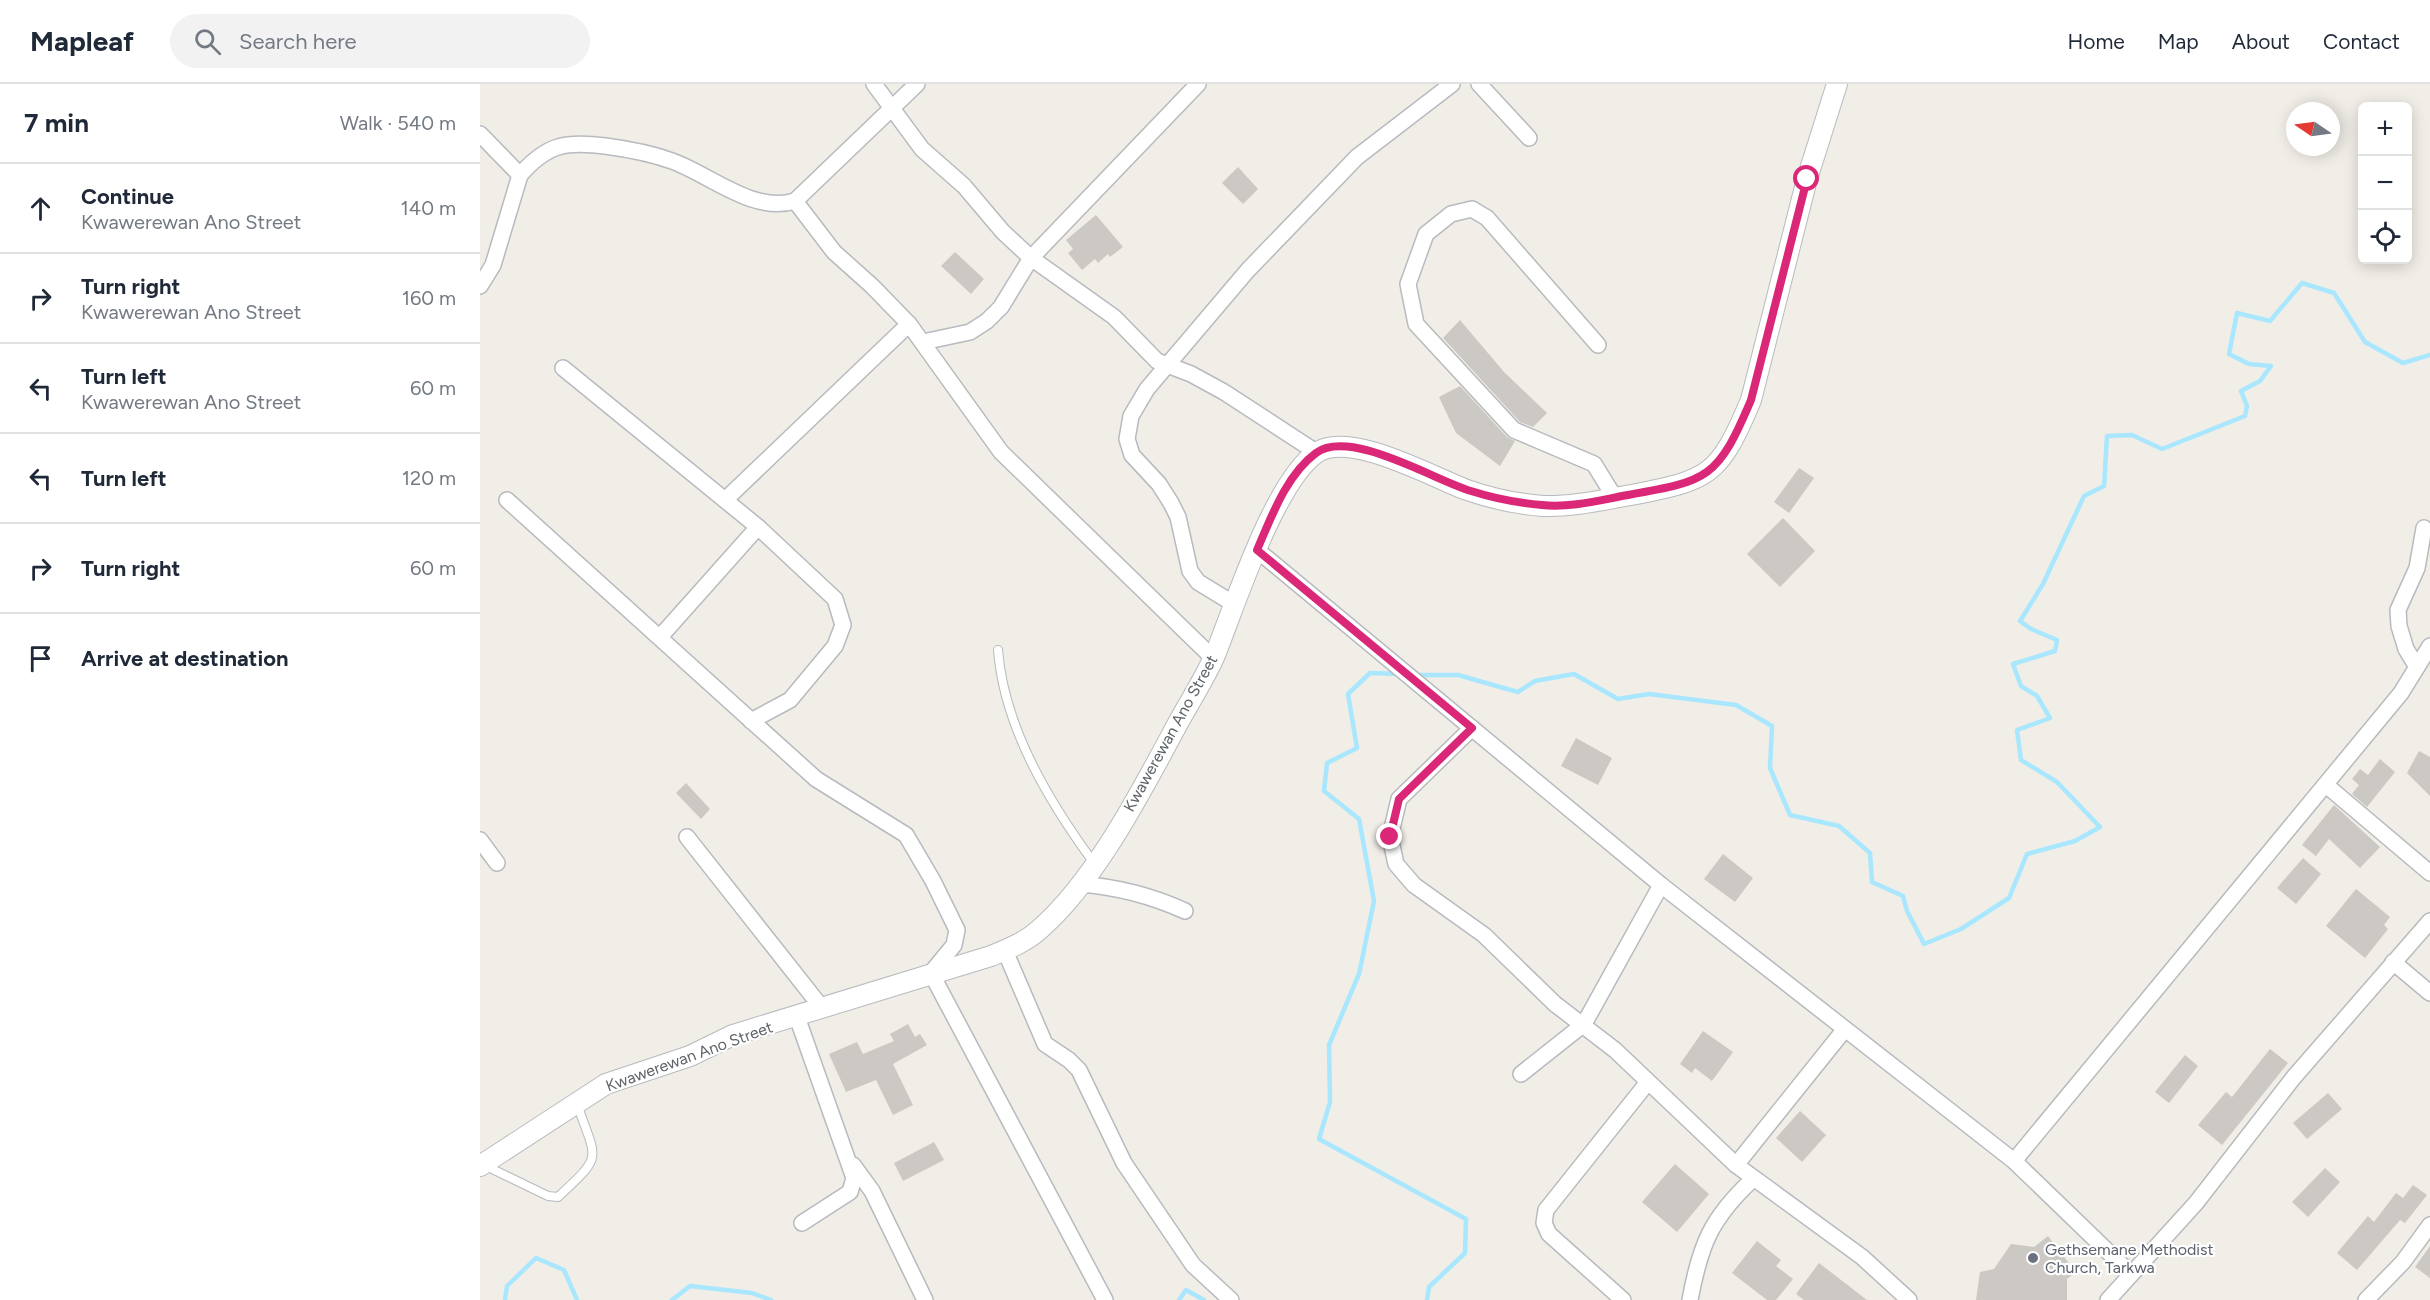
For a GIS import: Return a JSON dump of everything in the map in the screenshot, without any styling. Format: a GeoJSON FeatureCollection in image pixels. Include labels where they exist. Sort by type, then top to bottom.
{"type":"FeatureCollection","features":[{"type":"Feature","properties":{"kind":"street"},"geometry":{"type":"LineString","coordinates":[[874,84],[890,109],[922,149],[964,186],[1003,232],[1031,258],[1114,318],[1148,355],[1167,367],[1191,374],[1224,392],[1316,452],[1340,446],[1363,449],[1469,491],[1535,504],[1584,503],[1615,498],[1696,480],[1719,464],[1737,434],[1751,400],[1807,179],[1837,84]]}},
{"type":"Feature","properties":{"kind":"street"},"geometry":{"type":"LineString","coordinates":[[480,286],[493,265],[520,175],[536,157],[556,146],[579,143],[648,153],[674,161],[751,198],[772,204],[795,201],[917,84]]}},
{"type":"Feature","properties":{"kind":"street"},"geometry":{"type":"LineString","coordinates":[[923,342],[970,332],[987,321],[1001,307],[1031,258],[1198,84]]}},
{"type":"Feature","properties":{"kind":"street"},"geometry":{"type":"LineString","coordinates":[[1234,604],[1198,582],[1190,571],[1178,517],[1159,484],[1132,455],[1127,439],[1131,416],[1147,389],[1248,270],[1357,157],[1452,84]]}},
{"type":"Feature","properties":{"kind":"street"},"geometry":{"type":"LineString","coordinates":[[1479,84],[1529,138]]}},
{"type":"Feature","properties":{"kind":"street"},"geometry":{"type":"LineString","coordinates":[[480,134],[520,175]]}},
{"type":"Feature","properties":{"kind":"street"},"geometry":{"type":"LineString","coordinates":[[795,201],[834,252],[909,324],[1001,452],[1213,658]]}},
{"type":"Feature","properties":{"kind":"street"},"geometry":{"type":"LineString","coordinates":[[1598,345],[1487,218],[1472,208],[1451,214],[1426,234],[1408,284],[1416,324],[1514,430],[1594,464],[1615,498]]}},
{"type":"Feature","properties":{"kind":"street"},"geometry":{"type":"LineString","coordinates":[[725,500],[909,324]]}},
{"type":"Feature","properties":{"kind":"street"},"geometry":{"type":"LineString","coordinates":[[563,368],[758,527],[835,599],[843,625],[835,646],[790,700],[751,721]]}},
{"type":"Feature","properties":{"kind":"street","name":"Kwawerewan Ano Street"},"geometry":{"type":"LineString","coordinates":[[481,1165],[606,1084],[690,1056],[733,1035],[1005,951],[1039,930],[1095,864],[1159,758],[1213,658],[1277,505],[1298,473],[1316,452]]}},
{"type":"Feature","properties":{"kind":"street"},"geometry":{"type":"LineString","coordinates":[[507,501],[816,779],[906,835],[933,881],[957,930],[954,945],[931,973],[1105,1300]]}},
{"type":"Feature","properties":{"kind":"street"},"geometry":{"type":"LineString","coordinates":[[660,637],[758,527]]}},
{"type":"Feature","properties":{"kind":"street"},"geometry":{"type":"LineString","coordinates":[[2417,667],[2406,649],[2399,626],[2398,610],[2417,568],[2424,528]]}},
{"type":"Feature","properties":{"kind":"street"},"geometry":{"type":"LineString","coordinates":[[1257,550],[1661,885],[2014,1161],[2130,1273]]}},
{"type":"Feature","properties":{"kind":"street"},"geometry":{"type":"LineString","coordinates":[[2014,1161],[2401,693],[2430,646]]}},
{"type":"Feature","properties":{"kind":"street"},"geometry":{"type":"LineString","coordinates":[[1472,728],[1399,799],[1390,837],[1396,864],[1414,885],[1484,935],[1555,1004],[1584,1024],[1736,1165],[1862,1257],[1909,1300]]}},
{"type":"Feature","properties":{"kind":"street"},"geometry":{"type":"LineString","coordinates":[[2326,785],[2430,873]]}},
{"type":"Feature","properties":{"kind":"street"},"geometry":{"type":"LineString","coordinates":[[687,837],[822,1008]]}},
{"type":"Feature","properties":{"kind":"street"},"geometry":{"type":"LineString","coordinates":[[480,840],[497,863]]}},
{"type":"Feature","properties":{"kind":"street"},"geometry":{"type":"LineString","coordinates":[[1080,884],[1128,890],[1157,898],[1185,911]]}},
{"type":"Feature","properties":{"kind":"street"},"geometry":{"type":"LineString","coordinates":[[1521,1074],[1584,1024],[1661,885]]}},
{"type":"Feature","properties":{"kind":"street"},"geometry":{"type":"LineString","coordinates":[[2108,1300],[2130,1273],[2196,1203],[2294,1077],[2430,921]]}},
{"type":"Feature","properties":{"kind":"street"},"geometry":{"type":"LineString","coordinates":[[1005,951],[1045,1044],[1069,1060],[1079,1070],[1124,1163],[1193,1265],[1232,1300]]}},
{"type":"Feature","properties":{"kind":"street"},"geometry":{"type":"LineString","coordinates":[[2393,962],[2430,993]]}},
{"type":"Feature","properties":{"kind":"street"},"geometry":{"type":"LineString","coordinates":[[797,1017],[804,1043],[854,1178],[850,1192],[802,1223]]}},
{"type":"Feature","properties":{"kind":"street"},"geometry":{"type":"LineString","coordinates":[[1736,1165],[1845,1029]]}},
{"type":"Feature","properties":{"kind":"street"},"geometry":{"type":"LineString","coordinates":[[1623,1300],[1549,1234],[1544,1223],[1546,1210],[1648,1082]]}},
{"type":"Feature","properties":{"kind":"street"},"geometry":{"type":"LineString","coordinates":[[849,1160],[872,1191],[925,1300]]}},
{"type":"Feature","properties":{"kind":"street"},"geometry":{"type":"LineString","coordinates":[[1690,1300],[1706,1236],[1737,1194],[1753,1179]]}},
{"type":"Feature","properties":{"kind":"street"},"geometry":{"type":"LineString","coordinates":[[2366,1300],[2403,1262],[2430,1226]]}},
{"type":"Feature","properties":{"kind":"lane"},"geometry":{"type":"LineString","coordinates":[[998,650],[1000,677],[1025,749],[1065,823],[1095,864]]}},
{"type":"Feature","properties":{"kind":"lane"},"geometry":{"type":"LineString","coordinates":[[481,1165],[548,1196],[558,1197],[592,1166],[594,1154],[577,1103]]}},
{"type":"Feature","properties":{"kind":"building"},"geometry":{"type":"Polygon","coordinates":[[[1238,167],[1258,189],[1243,204],[1222,183],[1238,167]]]}},
{"type":"Feature","properties":{"kind":"building"},"geometry":{"type":"Polygon","coordinates":[[[1096,215],[1123,247],[1110,257],[1108,254],[1098,263],[1095,259],[1082,270],[1068,253],[1073,249],[1066,240],[1096,215]]]}},
{"type":"Feature","properties":{"kind":"building"},"geometry":{"type":"Polygon","coordinates":[[[955,252],[984,279],[971,294],[941,266],[955,252]]]}},
{"type":"Feature","properties":{"kind":"building"},"geometry":{"type":"Polygon","coordinates":[[[1460,320],[1504,372],[1547,413],[1533,427],[1520,422],[1443,338],[1460,320]]]}},
{"type":"Feature","properties":{"kind":"building"},"geometry":{"type":"Polygon","coordinates":[[[1460,386],[1507,437],[1515,441],[1500,466],[1456,433],[1439,397],[1460,386]]]}},
{"type":"Feature","properties":{"kind":"building"},"geometry":{"type":"Polygon","coordinates":[[[1799,468],[1814,478],[1789,513],[1774,502],[1799,468]]]}},
{"type":"Feature","properties":{"kind":"building"},"geometry":{"type":"Polygon","coordinates":[[[1783,518],[1815,551],[1780,587],[1747,554],[1783,518]]]}},
{"type":"Feature","properties":{"kind":"building"},"geometry":{"type":"Polygon","coordinates":[[[1576,738],[1612,758],[1598,785],[1561,766],[1576,738]]]}},
{"type":"Feature","properties":{"kind":"building"},"geometry":{"type":"Polygon","coordinates":[[[2419,751],[2430,757],[2430,796],[2407,773],[2419,751]]]}},
{"type":"Feature","properties":{"kind":"building"},"geometry":{"type":"Polygon","coordinates":[[[2380,759],[2395,772],[2367,807],[2352,794],[2359,785],[2352,779],[2360,769],[2368,775],[2380,759]]]}},
{"type":"Feature","properties":{"kind":"building"},"geometry":{"type":"Polygon","coordinates":[[[686,783],[710,809],[701,819],[676,793],[686,783]]]}},
{"type":"Feature","properties":{"kind":"building"},"geometry":{"type":"Polygon","coordinates":[[[2334,805],[2380,847],[2360,868],[2329,839],[2316,856],[2302,845],[2334,805]]]}},
{"type":"Feature","properties":{"kind":"building"},"geometry":{"type":"Polygon","coordinates":[[[1723,854],[1753,878],[1735,902],[1704,879],[1723,854]]]}},
{"type":"Feature","properties":{"kind":"building"},"geometry":{"type":"Polygon","coordinates":[[[2303,858],[2321,874],[2296,904],[2277,888],[2303,858]]]}},
{"type":"Feature","properties":{"kind":"building"},"geometry":{"type":"Polygon","coordinates":[[[2356,889],[2390,917],[2384,925],[2388,929],[2365,958],[2326,926],[2356,889]]]}},
{"type":"Feature","properties":{"kind":"building"},"geometry":{"type":"Polygon","coordinates":[[[908,1024],[915,1037],[920,1034],[927,1045],[893,1064],[913,1105],[893,1115],[876,1080],[846,1092],[829,1054],[857,1042],[863,1054],[894,1041],[890,1034],[908,1024]]]}},
{"type":"Feature","properties":{"kind":"building"},"geometry":{"type":"Polygon","coordinates":[[[1703,1031],[1733,1052],[1712,1081],[1695,1068],[1692,1073],[1680,1064],[1703,1031]]]}},
{"type":"Feature","properties":{"kind":"building"},"geometry":{"type":"Polygon","coordinates":[[[2270,1049],[2288,1063],[2222,1145],[2198,1125],[2226,1092],[2232,1097],[2270,1049]]]}},
{"type":"Feature","properties":{"kind":"building"},"geometry":{"type":"Polygon","coordinates":[[[2185,1055],[2198,1066],[2169,1103],[2155,1092],[2185,1055]]]}},
{"type":"Feature","properties":{"kind":"building"},"geometry":{"type":"Polygon","coordinates":[[[2328,1093],[2342,1109],[2307,1139],[2293,1123],[2328,1093]]]}},
{"type":"Feature","properties":{"kind":"building"},"geometry":{"type":"Polygon","coordinates":[[[1800,1111],[1826,1135],[1802,1162],[1776,1138],[1800,1111]]]}},
{"type":"Feature","properties":{"kind":"building"},"geometry":{"type":"Polygon","coordinates":[[[934,1142],[944,1160],[903,1181],[894,1163],[934,1142]]]}},
{"type":"Feature","properties":{"kind":"building"},"geometry":{"type":"Polygon","coordinates":[[[1675,1164],[1709,1194],[1677,1232],[1642,1202],[1675,1164]]]}},
{"type":"Feature","properties":{"kind":"building"},"geometry":{"type":"Polygon","coordinates":[[[2325,1168],[2340,1182],[2308,1217],[2292,1202],[2325,1168]]]}},
{"type":"Feature","properties":{"kind":"building"},"geometry":{"type":"Polygon","coordinates":[[[2413,1185],[2427,1195],[2405,1223],[2400,1220],[2357,1270],[2337,1253],[2368,1216],[2374,1222],[2396,1193],[2403,1198],[2413,1185]]]}},
{"type":"Feature","properties":{"kind":"building","name":"Gethsemane Methodist Church, Tarkwa"},"geometry":{"type":"Polygon","coordinates":[[[2048,1236],[2076,1272],[2067,1279],[2067,1300],[1976,1300],[1980,1272],[1994,1269],[2011,1244],[2034,1247],[2048,1236]]]}},
{"type":"Feature","properties":{"kind":"building"},"geometry":{"type":"Polygon","coordinates":[[[1757,1241],[1781,1260],[1776,1266],[1793,1279],[1776,1300],[1767,1300],[1732,1273],[1757,1241]]]}},
{"type":"Feature","properties":{"kind":"building"},"geometry":{"type":"Polygon","coordinates":[[[2430,1246],[2430,1278],[2415,1267],[2430,1246]]]}},
{"type":"Feature","properties":{"kind":"building"},"geometry":{"type":"Polygon","coordinates":[[[1819,1263],[1867,1300],[1804,1300],[1796,1294],[1819,1263]]]}},
{"type":"Feature","properties":{"kind":"waterway"},"geometry":{"type":"LineString","coordinates":[[1415,675],[1458,675],[1518,692],[1535,681],[1574,674],[1618,699],[1649,694],[1736,705],[1772,726],[1770,768],[1790,815],[1839,826],[1870,853],[1872,882],[1903,896],[1907,911],[1924,944],[1961,929],[2009,898],[2027,854],[2075,841],[2100,827],[2057,782],[2021,760],[2017,730],[2050,718],[2037,696],[2021,686],[2013,664],[2055,651],[2057,640],[2031,629],[2020,621],[2043,584],[2084,496],[2104,486],[2107,436],[2132,435],[2162,449],[2245,416],[2247,406],[2241,391],[2260,381],[2271,366],[2249,364],[2229,354],[2237,313],[2270,321],[2302,283],[2334,293],[2365,342],[2403,363],[2430,355]]}},
{"type":"Feature","properties":{"kind":"waterway"},"geometry":{"type":"LineString","coordinates":[[1400,674],[1370,673],[1348,694],[1357,748],[1327,763],[1324,791],[1359,819],[1374,901],[1359,974],[1329,1045],[1330,1102],[1319,1139],[1466,1219],[1465,1253],[1429,1287],[1427,1300]]}},
{"type":"Feature","properties":{"kind":"waterway"},"geometry":{"type":"LineString","coordinates":[[505,1300],[507,1286],[536,1258],[564,1270],[577,1300]]}},
{"type":"Feature","properties":{"kind":"waterway"},"geometry":{"type":"LineString","coordinates":[[672,1300],[690,1286],[752,1293],[771,1300]]}},
{"type":"Feature","properties":{"kind":"waterway"},"geometry":{"type":"LineString","coordinates":[[1179,1300],[1186,1290],[1204,1300]]}},
{"type":"Feature","properties":{"kind":"place","name":"Gethsemane Methodist Church, Tarkwa"},"geometry":{"type":"Point","coordinates":[2033,1258]}},
{"type":"Feature","properties":{"kind":"route"},"geometry":{"type":"LineString","coordinates":[[1390,837],[1399,799],[1472,728],[1257,550],[1277,505],[1298,473],[1316,452],[1340,446],[1363,449],[1469,491],[1544,506],[1584,503],[1668,488],[1696,480],[1719,464],[1737,434],[1751,400],[1807,179]]}}]}
